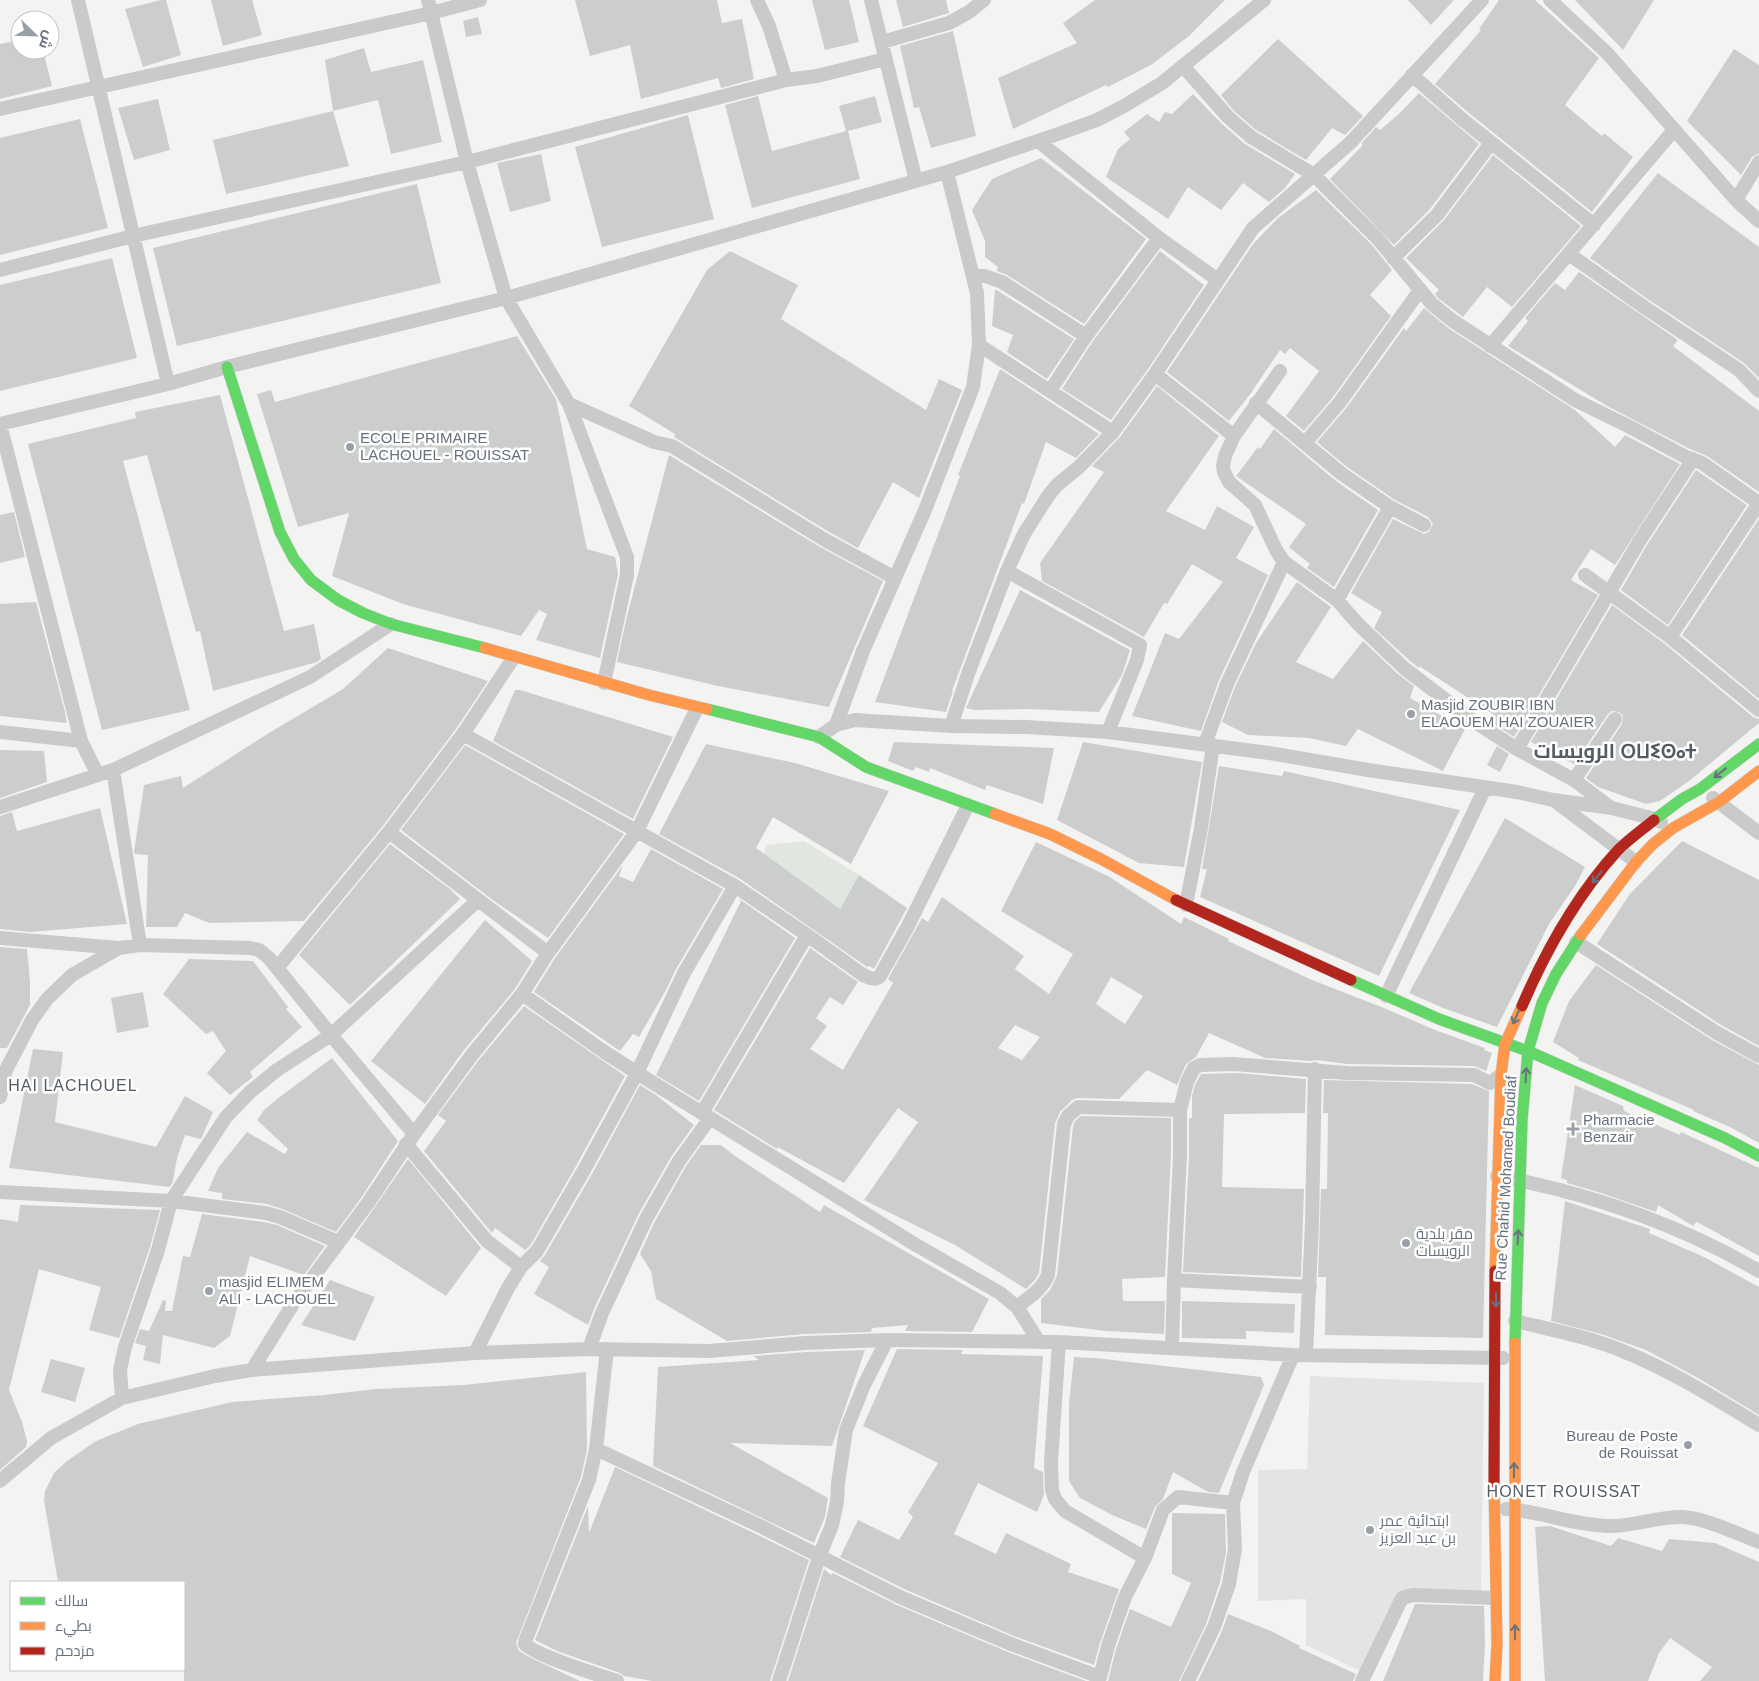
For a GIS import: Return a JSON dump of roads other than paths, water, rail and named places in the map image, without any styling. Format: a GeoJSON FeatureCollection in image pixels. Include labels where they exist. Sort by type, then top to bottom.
{"type":"FeatureCollection","features":[{"type":"Feature","properties":{"kind":"main road"},"geometry":{"type":"LineString","coordinates":[[227,367],[280,532],[294,558],[311,580],[338,600],[363,613],[391,624],[697,708],[819,737],[866,767],[1050,834],[1186,905],[1386,996],[1439,1019],[1528,1051],[1725,1138],[1759,1156]]}},
{"type":"Feature","properties":{"kind":"main road","name":"Rue Chahid Mohamed Boudiaf"},"geometry":{"type":"LineString","coordinates":[[1495,1681],[1493,1452],[1497,1176],[1501,1075],[1505,1044],[1531,984],[1559,930],[1589,887],[1619,850],[1655,818],[1700,789],[1759,744]]}},
{"type":"Feature","properties":{"kind":"main road","name":"Rue Chahid Mohamed Boudiaf"},"geometry":{"type":"LineString","coordinates":[[1515,1681],[1514,1358],[1522,1120],[1528,1051],[1542,1003],[1556,974],[1576,942],[1636,862],[1653,844],[1673,828],[1718,802],[1759,771]]}},
{"type":"Feature","properties":{"kind":"street"},"geometry":{"type":"LineString","coordinates":[[78,0],[168,384]]}},
{"type":"Feature","properties":{"kind":"street"},"geometry":{"type":"LineString","coordinates":[[0,109],[429,7],[480,0]]}},
{"type":"Feature","properties":{"kind":"street"},"geometry":{"type":"LineString","coordinates":[[757,0],[769,26],[786,80]]}},
{"type":"Feature","properties":{"kind":"street"},"geometry":{"type":"LineString","coordinates":[[871,0],[916,181]]}},
{"type":"Feature","properties":{"kind":"street"},"geometry":{"type":"LineString","coordinates":[[882,42],[949,23],[969,12],[984,0]]}},
{"type":"Feature","properties":{"kind":"street"},"geometry":{"type":"LineString","coordinates":[[98,775],[80,741],[0,424],[168,384],[227,367],[506,298],[947,172],[1096,120],[1124,106],[1162,83],[1264,0]]}},
{"type":"Feature","properties":{"kind":"street"},"geometry":{"type":"LineString","coordinates":[[951,726],[968,674],[1008,571],[1024,534],[1048,496],[1057,485],[1113,432],[1155,374],[1253,228],[1350,143],[1482,0]]}},
{"type":"Feature","properties":{"kind":"street"},"geometry":{"type":"LineString","coordinates":[[1550,0],[1608,54],[1736,200],[1759,221]]}},
{"type":"Feature","properties":{"kind":"street"},"geometry":{"type":"LineString","coordinates":[[429,7],[467,162],[506,298],[569,404],[627,557],[627,575],[604,682]]}},
{"type":"Feature","properties":{"kind":"street"},"geometry":{"type":"LineString","coordinates":[[0,270],[133,236],[467,162],[786,80],[817,76],[885,59]]}},
{"type":"Feature","properties":{"kind":"street"},"geometry":{"type":"LineString","coordinates":[[1183,66],[1228,117],[1251,137],[1314,175],[1378,239],[1432,304],[1453,321],[1575,400],[1693,459],[1759,503],[1670,637]]}},
{"type":"Feature","properties":{"kind":"street"},"geometry":{"type":"LineString","coordinates":[[1412,75],[1491,143],[1594,225]]}},
{"type":"Feature","properties":{"kind":"street"},"geometry":{"type":"LineString","coordinates":[[1490,346],[1674,130]]}},
{"type":"Feature","properties":{"kind":"street"},"geometry":{"type":"LineString","coordinates":[[1038,141],[1159,238],[1218,280]]}},
{"type":"Feature","properties":{"kind":"street"},"geometry":{"type":"LineString","coordinates":[[1393,258],[1437,215],[1491,143]]}},
{"type":"Feature","properties":{"kind":"street"},"geometry":{"type":"LineString","coordinates":[[1736,200],[1759,162]]}},
{"type":"Feature","properties":{"kind":"street"},"geometry":{"type":"LineString","coordinates":[[836,725],[863,651],[962,419],[973,387],[979,345],[977,293],[947,172]]}},
{"type":"Feature","properties":{"kind":"street"},"geometry":{"type":"LineString","coordinates":[[1050,391],[1086,336],[1159,238]]}},
{"type":"Feature","properties":{"kind":"street"},"geometry":{"type":"LineString","coordinates":[[1569,254],[1644,307],[1739,370],[1759,391]]}},
{"type":"Feature","properties":{"kind":"street"},"geometry":{"type":"LineString","coordinates":[[973,276],[985,276],[1002,282],[1086,336]]}},
{"type":"Feature","properties":{"kind":"street"},"geometry":{"type":"LineString","coordinates":[[1305,443],[1340,402],[1420,290]]}},
{"type":"Feature","properties":{"kind":"street"},"geometry":{"type":"LineString","coordinates":[[979,345],[1113,432]]}},
{"type":"Feature","properties":{"kind":"street"},"geometry":{"type":"LineString","coordinates":[[1280,371],[1256,402],[1234,436],[1225,456],[1223,466],[1229,482],[1255,505],[1276,550],[1284,562],[1336,600],[1404,668],[1472,720],[1517,749],[1574,780],[1612,808]]}},
{"type":"Feature","properties":{"kind":"street"},"geometry":{"type":"LineString","coordinates":[[1155,374],[1234,436]]}},
{"type":"Feature","properties":{"kind":"street"},"geometry":{"type":"LineString","coordinates":[[1256,402],[1342,474],[1390,506],[1424,525]]}},
{"type":"Feature","properties":{"kind":"street"},"geometry":{"type":"LineString","coordinates":[[569,404],[654,442],[672,446],[825,540],[895,578]]}},
{"type":"Feature","properties":{"kind":"street"},"geometry":{"type":"LineString","coordinates":[[1517,749],[1640,540],[1693,459]]}},
{"type":"Feature","properties":{"kind":"street"},"geometry":{"type":"LineString","coordinates":[[1336,600],[1390,506]]}},
{"type":"Feature","properties":{"kind":"street"},"geometry":{"type":"LineString","coordinates":[[1186,905],[1201,828],[1209,744],[1227,684],[1284,562]]}},
{"type":"Feature","properties":{"kind":"street"},"geometry":{"type":"LineString","coordinates":[[1008,571],[1140,645],[1137,660],[1108,732]]}},
{"type":"Feature","properties":{"kind":"street"},"geometry":{"type":"LineString","coordinates":[[1585,575],[1670,637],[1759,710]]}},
{"type":"Feature","properties":{"kind":"street"},"geometry":{"type":"LineString","coordinates":[[0,807],[113,770],[310,677],[391,624]]}},
{"type":"Feature","properties":{"kind":"street"},"geometry":{"type":"LineString","coordinates":[[277,968],[389,832],[463,734],[514,657]]}},
{"type":"Feature","properties":{"kind":"street"},"geometry":{"type":"LineString","coordinates":[[252,1370],[293,1304],[368,1203],[410,1139],[471,1056],[522,994],[548,953],[637,831],[697,708]]}},
{"type":"Feature","properties":{"kind":"street"},"geometry":{"type":"LineString","coordinates":[[1574,780],[1615,719]]}},
{"type":"Feature","properties":{"kind":"street"},"geometry":{"type":"LineString","coordinates":[[819,737],[836,725],[854,720],[1108,732],[1209,744],[1612,808],[1655,818],[1673,828]]}},
{"type":"Feature","properties":{"kind":"street"},"geometry":{"type":"LineString","coordinates":[[0,732],[80,741]]}},
{"type":"Feature","properties":{"kind":"street"},"geometry":{"type":"LineString","coordinates":[[463,734],[735,886],[863,976],[876,980],[907,928],[968,805]]}},
{"type":"Feature","properties":{"kind":"street"},"geometry":{"type":"LineString","coordinates":[[113,770],[140,945]]}},
{"type":"Feature","properties":{"kind":"street"},"geometry":{"type":"LineString","coordinates":[[1386,996],[1485,788]]}},
{"type":"Feature","properties":{"kind":"street"},"geometry":{"type":"LineString","coordinates":[[1700,789],[1759,833]]}},
{"type":"Feature","properties":{"kind":"street"},"geometry":{"type":"LineString","coordinates":[[1553,800],[1636,862]]}},
{"type":"Feature","properties":{"kind":"street"},"geometry":{"type":"LineString","coordinates":[[389,832],[548,953]]}},
{"type":"Feature","properties":{"kind":"street"},"geometry":{"type":"LineString","coordinates":[[474,1353],[508,1288],[521,1267],[537,1251],[584,1170],[637,1073],[684,974],[735,886]]}},
{"type":"Feature","properties":{"kind":"street"},"geometry":{"type":"LineString","coordinates":[[122,1398],[120,1370],[125,1347],[158,1250],[171,1201],[226,1117],[250,1092],[277,1070],[331,1035],[478,900]]}},
{"type":"Feature","properties":{"kind":"street"},"geometry":{"type":"LineString","coordinates":[[589,1349],[602,1313],[646,1219],[807,935]]}},
{"type":"Feature","properties":{"kind":"street"},"geometry":{"type":"LineString","coordinates":[[0,938],[119,948],[140,945],[250,948],[259,950],[269,958],[331,1035],[487,1240],[521,1267]]}},
{"type":"Feature","properties":{"kind":"street"},"geometry":{"type":"LineString","coordinates":[[1576,942],[1717,1032],[1759,1056]]}},
{"type":"Feature","properties":{"kind":"street"},"geometry":{"type":"LineString","coordinates":[[0,1097],[6,1070],[32,1020],[47,999],[72,975],[119,948]]}},
{"type":"Feature","properties":{"kind":"street"},"geometry":{"type":"LineString","coordinates":[[522,994],[637,1073],[916,1245],[1000,1293],[1017,1307],[1039,1342]]}},
{"type":"Feature","properties":{"kind":"street"},"geometry":{"type":"LineString","coordinates":[[1172,1348],[1180,1155],[1180,1110],[1190,1074],[1194,1068],[1200,1065],[1233,1064],[1347,1073],[1474,1075],[1490,1083],[1501,1075]]}},
{"type":"Feature","properties":{"kind":"street"},"geometry":{"type":"LineString","coordinates":[[1188,1681],[1214,1627],[1229,1584],[1235,1549],[1233,1503],[1243,1472],[1300,1355],[1310,1287],[1315,1070]]}},
{"type":"Feature","properties":{"kind":"street"},"geometry":{"type":"LineString","coordinates":[[1017,1307],[1038,1291],[1045,1283],[1048,1275],[1064,1124],[1068,1116],[1078,1107],[1180,1110]]}},
{"type":"Feature","properties":{"kind":"street"},"geometry":{"type":"LineString","coordinates":[[1497,1176],[1558,1189],[1602,1202],[1682,1232],[1759,1271]]}},
{"type":"Feature","properties":{"kind":"street"},"geometry":{"type":"LineString","coordinates":[[0,1192],[171,1201],[266,1213],[280,1217],[338,1242]]}},
{"type":"Feature","properties":{"kind":"street"},"geometry":{"type":"LineString","coordinates":[[1174,1280],[1310,1287]]}},
{"type":"Feature","properties":{"kind":"street"},"geometry":{"type":"LineString","coordinates":[[1515,1321],[1583,1338],[1625,1352],[1681,1379],[1759,1425]]}},
{"type":"Feature","properties":{"kind":"street"},"geometry":{"type":"LineString","coordinates":[[0,1481],[51,1438],[122,1398],[215,1376],[252,1370],[474,1353],[589,1349],[709,1351],[805,1343],[887,1340],[1059,1342],[1300,1355],[1514,1358]]}},
{"type":"Feature","properties":{"kind":"street"},"geometry":{"type":"LineString","coordinates":[[779,1681],[832,1525],[837,1502],[846,1430],[864,1385],[887,1340]]}},
{"type":"Feature","properties":{"kind":"street"},"geometry":{"type":"LineString","coordinates":[[1059,1342],[1051,1462],[1052,1490],[1055,1498],[1065,1511],[1145,1558]]}},
{"type":"Feature","properties":{"kind":"street"},"geometry":{"type":"LineString","coordinates":[[607,1349],[596,1448],[589,1480],[526,1639],[526,1644],[528,1648],[543,1655],[617,1681]]}},
{"type":"Feature","properties":{"kind":"street"},"geometry":{"type":"LineString","coordinates":[[596,1448],[760,1526],[917,1604],[1010,1644],[1099,1679],[1125,1597],[1145,1558],[1163,1510],[1178,1497],[1233,1503]]}},
{"type":"Feature","properties":{"kind":"street"},"geometry":{"type":"LineString","coordinates":[[1494,1509],[1514,1510],[1578,1523],[1608,1526],[1684,1517],[1696,1519],[1759,1542]]}},
{"type":"Feature","properties":{"kind":"street"},"geometry":{"type":"LineString","coordinates":[[1362,1681],[1402,1598],[1412,1595],[1495,1598]]}},
{"type":"Feature","properties":{"kind":"place","name":"ECOLE PRIMAIRE LACHOUEL - ROUISSAT"},"geometry":{"type":"Point","coordinates":[350,447]}},
{"type":"Feature","properties":{"kind":"place","name":"Masjid ZOUBIR IBN ELAOUEM HAI ZOUAIER"},"geometry":{"type":"Point","coordinates":[1411,714]}},
{"type":"Feature","properties":{"kind":"place","name":"Pharmacie Benzair"},"geometry":{"type":"Point","coordinates":[1573,1129]}},
{"type":"Feature","properties":{"kind":"place","name":"مقر بلدية الرويسات"},"geometry":{"type":"Point","coordinates":[1406,1243]}},
{"type":"Feature","properties":{"kind":"place","name":"masjid ELIMEM ALI - LACHOUEL"},"geometry":{"type":"Point","coordinates":[209,1291]}},
{"type":"Feature","properties":{"kind":"place","name":"Bureau de Poste de Rouissat"},"geometry":{"type":"Point","coordinates":[1688,1445]}},
{"type":"Feature","properties":{"kind":"place","name":"ابتدائية عمر بن عبد العزيز"},"geometry":{"type":"Point","coordinates":[1370,1530]}},
{"type":"Feature","properties":{"kind":"district","name":"الرويسات ⵔⵡⵉⵙⴰⵜ"},"geometry":{"type":"Point","coordinates":[1615,751]}},
{"type":"Feature","properties":{"kind":"district","name":"HAI LACHOUEL"},"geometry":{"type":"Point","coordinates":[73,1085]}},
{"type":"Feature","properties":{"kind":"district","name":"HONET ROUISSAT"},"geometry":{"type":"Point","coordinates":[1564,1491]}}]}
